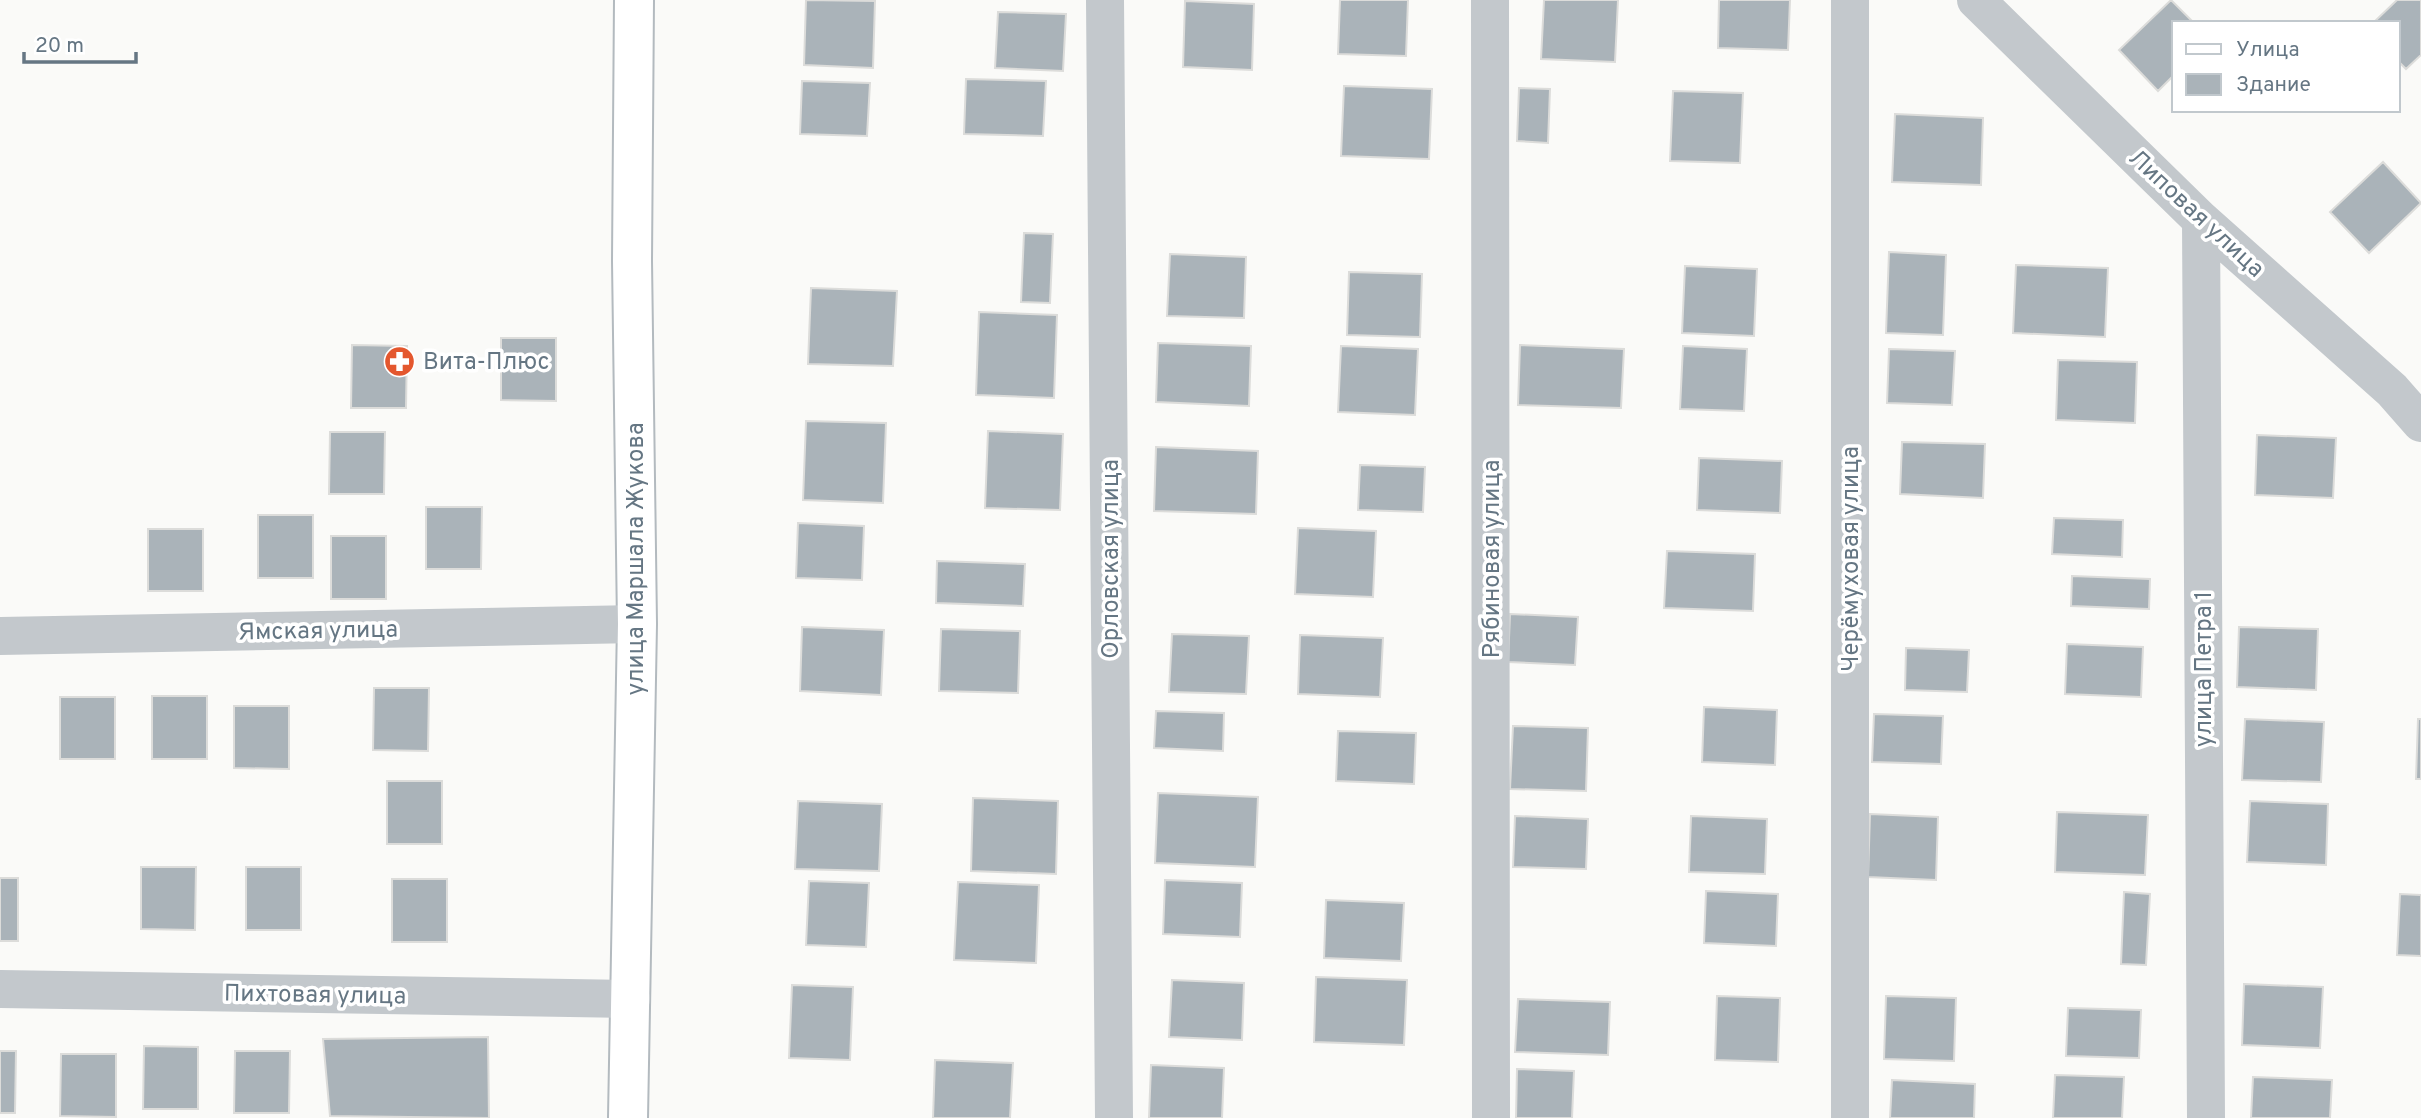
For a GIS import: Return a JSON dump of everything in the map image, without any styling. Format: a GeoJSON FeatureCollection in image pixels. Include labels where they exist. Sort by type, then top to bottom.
{"type":"FeatureCollection","features":[{"type":"Feature","properties":{"kind":"main road","name":"улица Маршала Жукова"},"geometry":{"type":"LineString","coordinates":[[628,1118],[637,624],[632,261],[634,0]]}},
{"type":"Feature","properties":{"kind":"street","name":"Орловская улица"},"geometry":{"type":"LineString","coordinates":[[1105,0],[1115,1118]]}},
{"type":"Feature","properties":{"kind":"street","name":"Рябиновая улица"},"geometry":{"type":"LineString","coordinates":[[1490,0],[1491,1118]]}},
{"type":"Feature","properties":{"kind":"street","name":"Черёмуховая улица"},"geometry":{"type":"LineString","coordinates":[[1850,0],[1850,1118]]}},
{"type":"Feature","properties":{"kind":"street","name":"Липовая улица"},"geometry":{"type":"LineString","coordinates":[[1976,0],[2201,220],[2392,390],[2421,423]]}},
{"type":"Feature","properties":{"kind":"street","name":"улица Петра 1"},"geometry":{"type":"LineString","coordinates":[[2201,220],[2206,1118]]}},
{"type":"Feature","properties":{"kind":"street","name":"Ямская улица"},"geometry":{"type":"LineString","coordinates":[[0,636],[637,624]]}},
{"type":"Feature","properties":{"kind":"street","name":"Пихтовая улица"},"geometry":{"type":"LineString","coordinates":[[0,989],[631,999]]}},
{"type":"Feature","properties":{"kind":"building"},"geometry":{"type":"Polygon","coordinates":[[[806,0],[875,1],[873,68],[804,65],[806,0]]]}},
{"type":"Feature","properties":{"kind":"building"},"geometry":{"type":"Polygon","coordinates":[[[1340,0],[1408,0],[1406,56],[1338,54],[1340,0]]]}},
{"type":"Feature","properties":{"kind":"building"},"geometry":{"type":"Polygon","coordinates":[[[1544,0],[1618,0],[1615,62],[1541,59],[1544,0]]]}},
{"type":"Feature","properties":{"kind":"building"},"geometry":{"type":"Polygon","coordinates":[[[1719,0],[1790,0],[1788,50],[1718,48],[1719,0]]]}},
{"type":"Feature","properties":{"kind":"building"},"geometry":{"type":"Polygon","coordinates":[[[2171,0],[2192,21],[2172,21],[2172,77],[2158,91],[2119,50],[2171,0]]]}},
{"type":"Feature","properties":{"kind":"building"},"geometry":{"type":"Polygon","coordinates":[[[2397,0],[2421,0],[2421,55],[2406,69],[2400,63],[2400,21],[2375,21],[2397,0]]]}},
{"type":"Feature","properties":{"kind":"building"},"geometry":{"type":"Polygon","coordinates":[[[1185,1],[1254,4],[1252,70],[1183,67],[1185,1]]]}},
{"type":"Feature","properties":{"kind":"building"},"geometry":{"type":"Polygon","coordinates":[[[998,12],[1066,14],[1063,71],[995,68],[998,12]]]}},
{"type":"Feature","properties":{"kind":"building"},"geometry":{"type":"Polygon","coordinates":[[[966,79],[1046,81],[1043,136],[964,134],[966,79]]]}},
{"type":"Feature","properties":{"kind":"building"},"geometry":{"type":"Polygon","coordinates":[[[802,81],[870,83],[867,136],[800,134],[802,81]]]}},
{"type":"Feature","properties":{"kind":"building"},"geometry":{"type":"Polygon","coordinates":[[[1344,86],[1432,89],[1429,159],[1341,156],[1344,86]]]}},
{"type":"Feature","properties":{"kind":"building"},"geometry":{"type":"Polygon","coordinates":[[[1519,88],[1550,89],[1548,143],[1517,141],[1519,88]]]}},
{"type":"Feature","properties":{"kind":"building"},"geometry":{"type":"Polygon","coordinates":[[[1673,91],[1743,93],[1740,163],[1670,161],[1673,91]]]}},
{"type":"Feature","properties":{"kind":"building"},"geometry":{"type":"Polygon","coordinates":[[[1895,114],[1983,118],[1981,185],[1892,182],[1895,114]]]}},
{"type":"Feature","properties":{"kind":"building"},"geometry":{"type":"Polygon","coordinates":[[[2383,162],[2421,203],[2369,253],[2330,212],[2383,162]]]}},
{"type":"Feature","properties":{"kind":"building"},"geometry":{"type":"Polygon","coordinates":[[[1024,233],[1053,234],[1050,303],[1021,302],[1024,233]]]}},
{"type":"Feature","properties":{"kind":"building"},"geometry":{"type":"Polygon","coordinates":[[[1889,252],[1946,255],[1943,335],[1886,333],[1889,252]]]}},
{"type":"Feature","properties":{"kind":"building"},"geometry":{"type":"Polygon","coordinates":[[[1170,254],[1246,257],[1244,318],[1167,316],[1170,254]]]}},
{"type":"Feature","properties":{"kind":"building"},"geometry":{"type":"Polygon","coordinates":[[[2016,265],[2108,268],[2105,337],[2013,333],[2016,265]]]}},
{"type":"Feature","properties":{"kind":"building"},"geometry":{"type":"Polygon","coordinates":[[[1685,266],[1757,269],[1754,336],[1682,333],[1685,266]]]}},
{"type":"Feature","properties":{"kind":"building"},"geometry":{"type":"Polygon","coordinates":[[[1349,272],[1422,274],[1420,337],[1347,335],[1349,272]]]}},
{"type":"Feature","properties":{"kind":"building"},"geometry":{"type":"Polygon","coordinates":[[[811,288],[897,291],[893,366],[808,364],[811,288]]]}},
{"type":"Feature","properties":{"kind":"building"},"geometry":{"type":"Polygon","coordinates":[[[979,312],[1057,315],[1054,398],[976,395],[979,312]]]}},
{"type":"Feature","properties":{"kind":"building"},"geometry":{"type":"Polygon","coordinates":[[[501,338],[556,338],[556,401],[501,400],[501,338]]]}},
{"type":"Feature","properties":{"kind":"building"},"geometry":{"type":"Polygon","coordinates":[[[1158,343],[1251,346],[1249,406],[1156,402],[1158,343]]]}},
{"type":"Feature","properties":{"kind":"building"},"geometry":{"type":"Polygon","coordinates":[[[352,345],[407,346],[406,408],[351,408],[352,345]]]}},
{"type":"Feature","properties":{"kind":"building"},"geometry":{"type":"Polygon","coordinates":[[[1520,345],[1624,349],[1621,408],[1518,405],[1520,345]]]}},
{"type":"Feature","properties":{"kind":"building"},"geometry":{"type":"Polygon","coordinates":[[[1341,346],[1418,349],[1415,415],[1338,412],[1341,346]]]}},
{"type":"Feature","properties":{"kind":"building"},"geometry":{"type":"Polygon","coordinates":[[[1683,346],[1747,349],[1744,411],[1680,409],[1683,346]]]}},
{"type":"Feature","properties":{"kind":"building"},"geometry":{"type":"Polygon","coordinates":[[[1889,349],[1955,351],[1952,405],[1887,403],[1889,349]]]}},
{"type":"Feature","properties":{"kind":"building"},"geometry":{"type":"Polygon","coordinates":[[[2058,360],[2137,362],[2135,423],[2056,420],[2058,360]]]}},
{"type":"Feature","properties":{"kind":"building"},"geometry":{"type":"Polygon","coordinates":[[[806,421],[886,423],[883,503],[803,500],[806,421]]]}},
{"type":"Feature","properties":{"kind":"building"},"geometry":{"type":"Polygon","coordinates":[[[988,431],[1063,434],[1060,510],[985,508],[988,431]]]}},
{"type":"Feature","properties":{"kind":"building"},"geometry":{"type":"Polygon","coordinates":[[[330,432],[385,432],[384,494],[329,494],[330,432]]]}},
{"type":"Feature","properties":{"kind":"building"},"geometry":{"type":"Polygon","coordinates":[[[2257,435],[2336,438],[2333,498],[2255,495],[2257,435]]]}},
{"type":"Feature","properties":{"kind":"building"},"geometry":{"type":"Polygon","coordinates":[[[1902,442],[1985,444],[1983,498],[1900,494],[1902,442]]]}},
{"type":"Feature","properties":{"kind":"building"},"geometry":{"type":"Polygon","coordinates":[[[1156,447],[1258,451],[1256,514],[1154,511],[1156,447]]]}},
{"type":"Feature","properties":{"kind":"building"},"geometry":{"type":"Polygon","coordinates":[[[1699,458],[1782,461],[1780,513],[1697,510],[1699,458]]]}},
{"type":"Feature","properties":{"kind":"building"},"geometry":{"type":"Polygon","coordinates":[[[1360,465],[1425,467],[1423,512],[1358,510],[1360,465]]]}},
{"type":"Feature","properties":{"kind":"building"},"geometry":{"type":"Polygon","coordinates":[[[426,507],[482,507],[481,569],[426,569],[426,507]]]}},
{"type":"Feature","properties":{"kind":"building"},"geometry":{"type":"Polygon","coordinates":[[[258,515],[313,515],[313,578],[258,578],[258,515]]]}},
{"type":"Feature","properties":{"kind":"building"},"geometry":{"type":"Polygon","coordinates":[[[2054,518],[2123,520],[2122,557],[2052,554],[2054,518]]]}},
{"type":"Feature","properties":{"kind":"building"},"geometry":{"type":"Polygon","coordinates":[[[798,523],[864,526],[862,580],[796,578],[798,523]]]}},
{"type":"Feature","properties":{"kind":"building"},"geometry":{"type":"Polygon","coordinates":[[[1298,528],[1376,531],[1373,597],[1295,594],[1298,528]]]}},
{"type":"Feature","properties":{"kind":"building"},"geometry":{"type":"Polygon","coordinates":[[[148,529],[203,529],[203,591],[148,591],[148,529]]]}},
{"type":"Feature","properties":{"kind":"building"},"geometry":{"type":"Polygon","coordinates":[[[331,536],[386,536],[386,599],[331,599],[331,536]]]}},
{"type":"Feature","properties":{"kind":"building"},"geometry":{"type":"Polygon","coordinates":[[[1667,551],[1755,554],[1753,611],[1664,608],[1667,551]]]}},
{"type":"Feature","properties":{"kind":"building"},"geometry":{"type":"Polygon","coordinates":[[[937,561],[1025,564],[1023,606],[936,603],[937,561]]]}},
{"type":"Feature","properties":{"kind":"building"},"geometry":{"type":"Polygon","coordinates":[[[2072,576],[2150,579],[2149,609],[2071,606],[2072,576]]]}},
{"type":"Feature","properties":{"kind":"building"},"geometry":{"type":"Polygon","coordinates":[[[1510,614],[1578,617],[1575,665],[1508,662],[1510,614]]]}},
{"type":"Feature","properties":{"kind":"building"},"geometry":{"type":"Polygon","coordinates":[[[802,627],[884,630],[881,695],[800,691],[802,627]]]}},
{"type":"Feature","properties":{"kind":"building"},"geometry":{"type":"Polygon","coordinates":[[[2239,627],[2318,629],[2316,690],[2237,687],[2239,627]]]}},
{"type":"Feature","properties":{"kind":"building"},"geometry":{"type":"Polygon","coordinates":[[[941,629],[1020,631],[1018,693],[939,691],[941,629]]]}},
{"type":"Feature","properties":{"kind":"building"},"geometry":{"type":"Polygon","coordinates":[[[1172,634],[1249,636],[1246,694],[1169,692],[1172,634]]]}},
{"type":"Feature","properties":{"kind":"building"},"geometry":{"type":"Polygon","coordinates":[[[1300,635],[1383,638],[1380,697],[1298,694],[1300,635]]]}},
{"type":"Feature","properties":{"kind":"building"},"geometry":{"type":"Polygon","coordinates":[[[2067,644],[2143,647],[2141,697],[2065,694],[2067,644]]]}},
{"type":"Feature","properties":{"kind":"building"},"geometry":{"type":"Polygon","coordinates":[[[1906,648],[1969,650],[1967,692],[1905,690],[1906,648]]]}},
{"type":"Feature","properties":{"kind":"building"},"geometry":{"type":"Polygon","coordinates":[[[374,688],[429,688],[428,751],[373,750],[374,688]]]}},
{"type":"Feature","properties":{"kind":"building"},"geometry":{"type":"Polygon","coordinates":[[[152,696],[207,696],[207,759],[152,759],[152,696]]]}},
{"type":"Feature","properties":{"kind":"building"},"geometry":{"type":"Polygon","coordinates":[[[60,697],[115,697],[115,759],[60,759],[60,697]]]}},
{"type":"Feature","properties":{"kind":"building"},"geometry":{"type":"Polygon","coordinates":[[[234,706],[289,706],[289,769],[234,768],[234,706]]]}},
{"type":"Feature","properties":{"kind":"building"},"geometry":{"type":"Polygon","coordinates":[[[1704,707],[1777,710],[1775,765],[1702,762],[1704,707]]]}},
{"type":"Feature","properties":{"kind":"building"},"geometry":{"type":"Polygon","coordinates":[[[1156,711],[1224,713],[1223,751],[1154,748],[1156,711]]]}},
{"type":"Feature","properties":{"kind":"building"},"geometry":{"type":"Polygon","coordinates":[[[1874,714],[1943,716],[1941,764],[1872,762],[1874,714]]]}},
{"type":"Feature","properties":{"kind":"building"},"geometry":{"type":"Polygon","coordinates":[[[2245,719],[2324,722],[2321,782],[2242,780],[2245,719]]]}},
{"type":"Feature","properties":{"kind":"building"},"geometry":{"type":"Polygon","coordinates":[[[2418,719],[2421,719],[2421,779],[2416,779],[2418,719]]]}},
{"type":"Feature","properties":{"kind":"building"},"geometry":{"type":"Polygon","coordinates":[[[1513,726],[1588,728],[1586,791],[1510,789],[1513,726]]]}},
{"type":"Feature","properties":{"kind":"building"},"geometry":{"type":"Polygon","coordinates":[[[1338,731],[1416,733],[1414,784],[1336,781],[1338,731]]]}},
{"type":"Feature","properties":{"kind":"building"},"geometry":{"type":"Polygon","coordinates":[[[387,781],[442,781],[442,844],[387,844],[387,781]]]}},
{"type":"Feature","properties":{"kind":"building"},"geometry":{"type":"Polygon","coordinates":[[[1158,793],[1258,797],[1255,867],[1155,863],[1158,793]]]}},
{"type":"Feature","properties":{"kind":"building"},"geometry":{"type":"Polygon","coordinates":[[[973,798],[1058,801],[1056,874],[971,871],[973,798]]]}},
{"type":"Feature","properties":{"kind":"building"},"geometry":{"type":"Polygon","coordinates":[[[798,801],[882,804],[879,871],[795,869],[798,801]]]}},
{"type":"Feature","properties":{"kind":"building"},"geometry":{"type":"Polygon","coordinates":[[[2250,801],[2328,804],[2326,865],[2247,862],[2250,801]]]}},
{"type":"Feature","properties":{"kind":"building"},"geometry":{"type":"Polygon","coordinates":[[[2057,812],[2148,815],[2145,875],[2055,872],[2057,812]]]}},
{"type":"Feature","properties":{"kind":"building"},"geometry":{"type":"Polygon","coordinates":[[[1870,814],[1938,817],[1936,880],[1868,877],[1870,814]]]}},
{"type":"Feature","properties":{"kind":"building"},"geometry":{"type":"Polygon","coordinates":[[[1515,816],[1588,819],[1586,869],[1513,867],[1515,816]]]}},
{"type":"Feature","properties":{"kind":"building"},"geometry":{"type":"Polygon","coordinates":[[[1691,816],[1767,819],[1765,874],[1689,872],[1691,816]]]}},
{"type":"Feature","properties":{"kind":"building"},"geometry":{"type":"Polygon","coordinates":[[[141,867],[196,867],[195,930],[141,929],[141,867]]]}},
{"type":"Feature","properties":{"kind":"building"},"geometry":{"type":"Polygon","coordinates":[[[246,867],[301,867],[301,930],[246,930],[246,867]]]}},
{"type":"Feature","properties":{"kind":"building"},"geometry":{"type":"Polygon","coordinates":[[[0,878],[18,878],[18,941],[0,941],[0,878]]]}},
{"type":"Feature","properties":{"kind":"building"},"geometry":{"type":"Polygon","coordinates":[[[392,879],[447,879],[447,942],[392,942],[392,879]]]}},
{"type":"Feature","properties":{"kind":"building"},"geometry":{"type":"Polygon","coordinates":[[[1165,880],[1242,883],[1240,937],[1163,934],[1165,880]]]}},
{"type":"Feature","properties":{"kind":"building"},"geometry":{"type":"Polygon","coordinates":[[[809,881],[869,883],[866,947],[806,945],[809,881]]]}},
{"type":"Feature","properties":{"kind":"building"},"geometry":{"type":"Polygon","coordinates":[[[958,882],[1039,885],[1036,963],[954,960],[958,882]]]}},
{"type":"Feature","properties":{"kind":"building"},"geometry":{"type":"Polygon","coordinates":[[[1706,891],[1778,894],[1776,946],[1704,943],[1706,891]]]}},
{"type":"Feature","properties":{"kind":"building"},"geometry":{"type":"Polygon","coordinates":[[[2124,892],[2150,894],[2146,965],[2121,964],[2124,892]]]}},
{"type":"Feature","properties":{"kind":"building"},"geometry":{"type":"Polygon","coordinates":[[[2400,894],[2421,895],[2421,956],[2397,955],[2400,894]]]}},
{"type":"Feature","properties":{"kind":"building"},"geometry":{"type":"Polygon","coordinates":[[[1326,900],[1404,903],[1401,961],[1324,958],[1326,900]]]}},
{"type":"Feature","properties":{"kind":"building"},"geometry":{"type":"Polygon","coordinates":[[[1316,977],[1407,980],[1404,1045],[1314,1042],[1316,977]]]}},
{"type":"Feature","properties":{"kind":"building"},"geometry":{"type":"Polygon","coordinates":[[[1172,980],[1244,983],[1242,1040],[1169,1037],[1172,980]]]}},
{"type":"Feature","properties":{"kind":"building"},"geometry":{"type":"Polygon","coordinates":[[[2244,984],[2323,987],[2320,1048],[2242,1045],[2244,984]]]}},
{"type":"Feature","properties":{"kind":"building"},"geometry":{"type":"Polygon","coordinates":[[[792,985],[853,987],[850,1060],[789,1058],[792,985]]]}},
{"type":"Feature","properties":{"kind":"building"},"geometry":{"type":"Polygon","coordinates":[[[1717,996],[1780,998],[1778,1062],[1715,1060],[1717,996]]]}},
{"type":"Feature","properties":{"kind":"building"},"geometry":{"type":"Polygon","coordinates":[[[1886,996],[1956,998],[1954,1061],[1884,1059],[1886,996]]]}},
{"type":"Feature","properties":{"kind":"building"},"geometry":{"type":"Polygon","coordinates":[[[1518,999],[1610,1002],[1608,1055],[1515,1052],[1518,999]]]}},
{"type":"Feature","properties":{"kind":"building"},"geometry":{"type":"Polygon","coordinates":[[[2068,1008],[2141,1010],[2139,1058],[2066,1056],[2068,1008]]]}},
{"type":"Feature","properties":{"kind":"building"},"geometry":{"type":"Polygon","coordinates":[[[488,1037],[489,1118],[330,1116],[323,1039],[488,1037]]]}},
{"type":"Feature","properties":{"kind":"building"},"geometry":{"type":"Polygon","coordinates":[[[144,1046],[198,1047],[198,1109],[143,1109],[144,1046]]]}},
{"type":"Feature","properties":{"kind":"building"},"geometry":{"type":"Polygon","coordinates":[[[0,1051],[16,1051],[15,1113],[0,1113],[0,1051]]]}},
{"type":"Feature","properties":{"kind":"building"},"geometry":{"type":"Polygon","coordinates":[[[235,1051],[290,1051],[289,1113],[234,1113],[235,1051]]]}},
{"type":"Feature","properties":{"kind":"building"},"geometry":{"type":"Polygon","coordinates":[[[61,1054],[116,1054],[116,1117],[60,1116],[61,1054]]]}},
{"type":"Feature","properties":{"kind":"building"},"geometry":{"type":"Polygon","coordinates":[[[935,1060],[1013,1063],[1010,1118],[933,1118],[935,1060]]]}},
{"type":"Feature","properties":{"kind":"building"},"geometry":{"type":"Polygon","coordinates":[[[1151,1065],[1224,1068],[1222,1118],[1149,1118],[1151,1065]]]}},
{"type":"Feature","properties":{"kind":"building"},"geometry":{"type":"Polygon","coordinates":[[[1517,1069],[1574,1071],[1572,1118],[1516,1118],[1517,1069]]]}},
{"type":"Feature","properties":{"kind":"building"},"geometry":{"type":"Polygon","coordinates":[[[2055,1075],[2124,1077],[2122,1118],[2053,1118],[2055,1075]]]}},
{"type":"Feature","properties":{"kind":"building"},"geometry":{"type":"Polygon","coordinates":[[[2253,1077],[2332,1080],[2330,1118],[2251,1118],[2253,1077]]]}},
{"type":"Feature","properties":{"kind":"building"},"geometry":{"type":"Polygon","coordinates":[[[1892,1080],[1975,1084],[1974,1118],[1890,1118],[1892,1080]]]}},
{"type":"Feature","properties":{"kind":"place","name":"Вита-Плюс"},"geometry":{"type":"Point","coordinates":[400,361]}}]}
